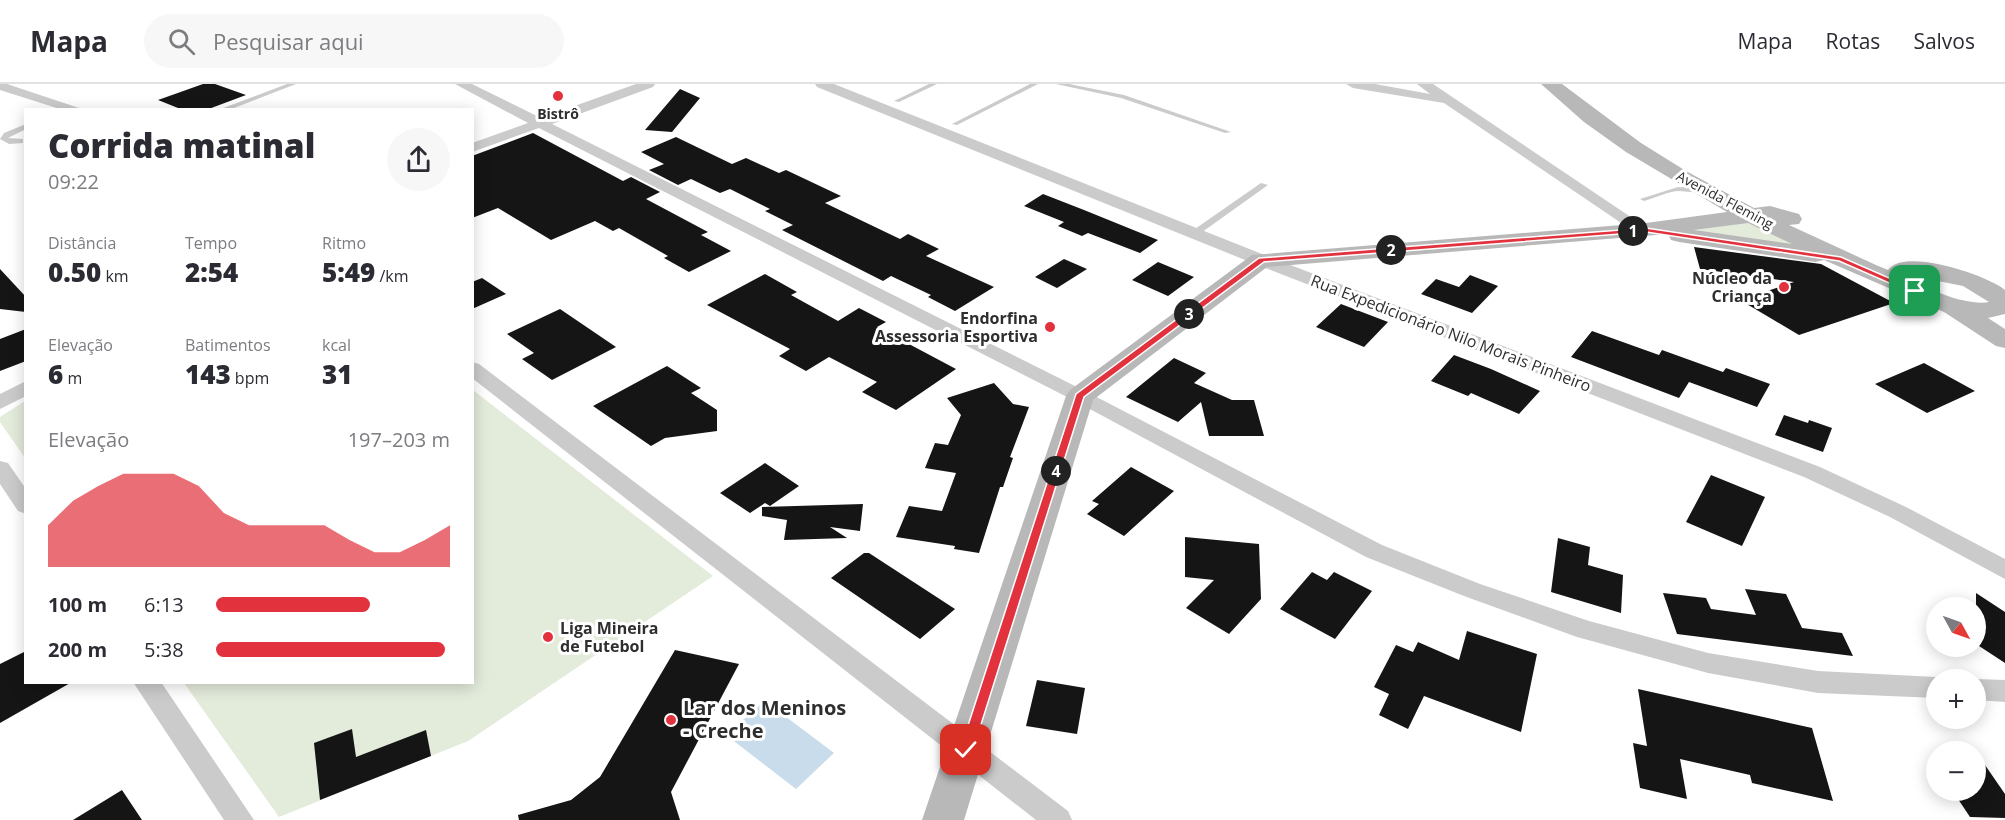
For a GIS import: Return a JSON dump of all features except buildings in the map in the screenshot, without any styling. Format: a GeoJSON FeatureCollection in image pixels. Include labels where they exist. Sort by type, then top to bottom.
{"type":"FeatureCollection","features":[{"type":"Feature","properties":{"kind":"street"},"geometry":{"type":"LineString","coordinates":[[462,84],[1080,396],[1374,551],[1472,590],[1586,630],[1708,663],[1818,682],[1926,687]]}},
{"type":"Feature","properties":{"kind":"street"},"geometry":{"type":"LineString","coordinates":[[474,147],[648,84]]}},
{"type":"Feature","properties":{"kind":"street","name":"Rua Expedicionário Nilo Morais Pinheiro"},"geometry":{"type":"LineString","coordinates":[[822,84],[890,104],[1262,260],[1812,472],[1898,512],[2005,570]]}},
{"type":"Feature","properties":{"kind":"street"},"geometry":{"type":"LineString","coordinates":[[1353,84],[1449,102]]}},
{"type":"Feature","properties":{"kind":"street"},"geometry":{"type":"LineString","coordinates":[[1424,84],[1644,230],[1841,259]]}},
{"type":"Feature","properties":{"kind":"street","name":"Avenida Fleming"},"geometry":{"type":"LineString","coordinates":[[1550,84],[1585,114],[1691,186],[1841,259],[1912,280]]}},
{"type":"Feature","properties":{"kind":"street","name":"Avenida Fleming"},"geometry":{"type":"LineString","coordinates":[[1573,84],[1610,115],[1678,159],[1912,280]]}},
{"type":"Feature","properties":{"kind":"street"},"geometry":{"type":"LineString","coordinates":[[0,86],[72,108]]}},
{"type":"Feature","properties":{"kind":"street"},"geometry":{"type":"LineString","coordinates":[[943,820],[1080,396],[1262,260],[1644,230],[1753,215],[1774,214],[1791,219]]}},
{"type":"Feature","properties":{"kind":"street"},"geometry":{"type":"LineString","coordinates":[[1912,280],[1947,275],[1980,285],[1996,294],[2002,305],[1968,310],[1946,303]]}},
{"type":"Feature","properties":{"kind":"street"},"geometry":{"type":"LineString","coordinates":[[1912,280],[2005,340]]}},
{"type":"Feature","properties":{"kind":"street"},"geometry":{"type":"LineString","coordinates":[[474,370],[1058,820]]}},
{"type":"Feature","properties":{"kind":"street"},"geometry":{"type":"LineString","coordinates":[[0,403],[24,388]]}},
{"type":"Feature","properties":{"kind":"street"},"geometry":{"type":"LineString","coordinates":[[0,468],[24,503]]}},
{"type":"Feature","properties":{"kind":"street"},"geometry":{"type":"LineString","coordinates":[[147,684],[240,820]]}},
{"type":"Feature","properties":{"kind":"street"},"geometry":{"type":"LineString","coordinates":[[1986,690],[2005,691]]}},
{"type":"Feature","properties":{"kind":"lane"},"geometry":{"type":"LineString","coordinates":[[227,108],[293,84]]}},
{"type":"Feature","properties":{"kind":"lane"},"geometry":{"type":"LineString","coordinates":[[890,104],[934,84]]}},
{"type":"Feature","properties":{"kind":"lane"},"geometry":{"type":"LineString","coordinates":[[955,124],[1035,84]]}},
{"type":"Feature","properties":{"kind":"lane"},"geometry":{"type":"LineString","coordinates":[[1059,84],[1090,88],[1122,96],[1227,132]]}},
{"type":"Feature","properties":{"kind":"lane"},"geometry":{"type":"LineString","coordinates":[[20,141],[9,142],[4,139],[7,135],[24,127]]}},
{"type":"Feature","properties":{"kind":"lane"},"geometry":{"type":"LineString","coordinates":[[1195,233],[1264,185]]}},
{"type":"Feature","properties":{"kind":"lane"},"geometry":{"type":"LineString","coordinates":[[1644,199],[1691,186]]}},
{"type":"Feature","properties":{"kind":"green space"},"geometry":{"type":"Polygon","coordinates":[[[1757,221],[1810,248],[1688,231],[1757,221]]]}},
{"type":"Feature","properties":{"kind":"green space","name":"Liga Mineira de Futebol"},"geometry":{"type":"Polygon","coordinates":[[[474,391],[713,576],[468,741],[279,817],[185,684],[474,684],[474,391]]]}},
{"type":"Feature","properties":{"kind":"green space"},"geometry":{"type":"Polygon","coordinates":[[[24,402],[24,457],[0,422],[0,417],[24,402]]]}},
{"type":"Feature","properties":{"kind":"water"},"geometry":{"type":"Polygon","coordinates":[[[765,701],[834,753],[796,789],[726,735],[765,701]]]}},
{"type":"Feature","properties":{"kind":"place","name":"Bistrô"},"geometry":{"type":"Point","coordinates":[558,96]}},
{"type":"Feature","properties":{"kind":"place","name":"Núcleo da Criança"},"geometry":{"type":"Point","coordinates":[1784,287]}},
{"type":"Feature","properties":{"kind":"place","name":"Endorfina Assessoria Esportiva"},"geometry":{"type":"Point","coordinates":[1050,327]}},
{"type":"Feature","properties":{"kind":"place","name":"Liga Mineira de Futebol"},"geometry":{"type":"Point","coordinates":[548,637]}},
{"type":"Feature","properties":{"kind":"place","name":"Lar dos Meninos - Creche"},"geometry":{"type":"Point","coordinates":[671,720]}},
{"type":"Feature","properties":{"kind":"route"},"geometry":{"type":"LineString","coordinates":[[966,750],[1080,396],[1262,260],[1646,230],[1841,259],[1915,291]]}}]}
